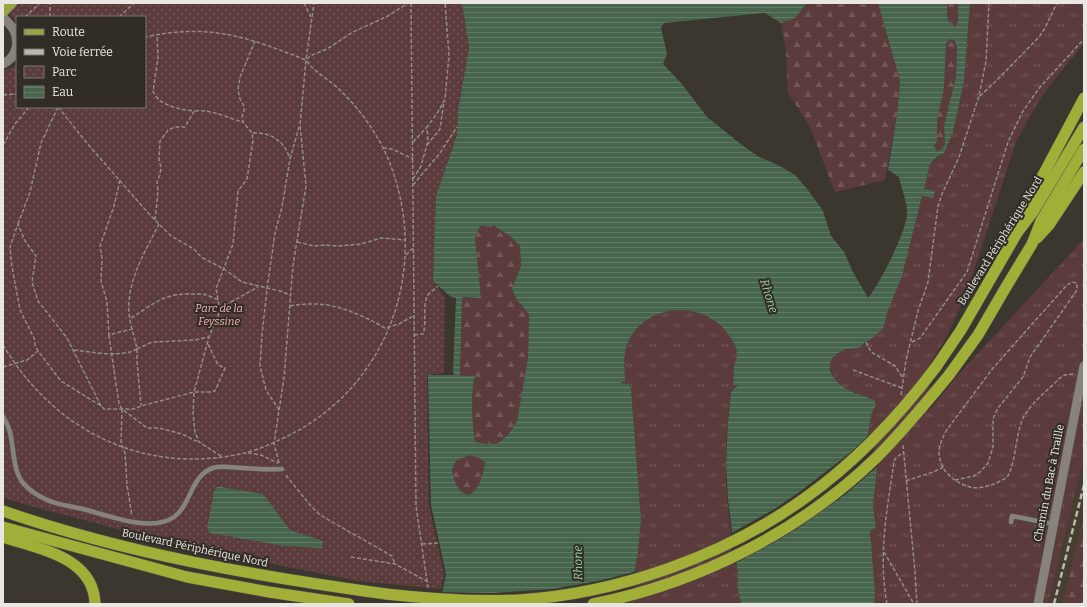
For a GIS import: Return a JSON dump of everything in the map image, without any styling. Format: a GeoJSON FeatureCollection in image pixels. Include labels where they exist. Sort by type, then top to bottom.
{"type":"FeatureCollection","features":[{"type":"Feature","properties":{"kind":"highway"},"geometry":{"type":"LineString","coordinates":[[1017,233],[1026,207],[1084,98]]}},
{"type":"Feature","properties":{"kind":"highway","name":"Boulevard Périphérique Nord"},"geometry":{"type":"LineString","coordinates":[[3,510],[107,542],[195,563],[274,578],[386,594],[459,601],[538,598],[602,588],[638,578],[691,560],[742,536],[805,499],[865,449],[894,419],[918,391],[961,330],[1017,233],[1033,212],[1084,127]]}},
{"type":"Feature","properties":{"kind":"highway"},"geometry":{"type":"LineString","coordinates":[[593,604],[643,592],[697,573],[750,548],[813,510],[876,458],[905,428],[949,375],[978,335],[1032,244],[1041,221],[1084,149]]}},
{"type":"Feature","properties":{"kind":"highway"},"geometry":{"type":"LineString","coordinates":[[1032,244],[1049,225],[1084,172]]}},
{"type":"Feature","properties":{"kind":"highway"},"geometry":{"type":"LineString","coordinates":[[3,527],[187,577],[269,592],[349,604]]}},
{"type":"Feature","properties":{"kind":"highway"},"geometry":{"type":"LineString","coordinates":[[3,537],[74,563],[91,584],[95,604]]}},
{"type":"Feature","properties":{"kind":"main road"},"geometry":{"type":"LineString","coordinates":[[3,12],[12,3]]}},
{"type":"Feature","properties":{"kind":"street"},"geometry":{"type":"LineString","coordinates":[[3,17],[14,30],[16,38]]}},
{"type":"Feature","properties":{"kind":"street"},"geometry":{"type":"LineString","coordinates":[[3,64],[12,57],[16,51]]}},
{"type":"Feature","properties":{"kind":"street","name":"Chemin du Bac à Traille"},"geometry":{"type":"LineString","coordinates":[[1038,604],[1084,366]]}},
{"type":"Feature","properties":{"kind":"lane"},"geometry":{"type":"LineString","coordinates":[[3,417],[10,430],[17,471],[22,481],[30,490],[48,501],[133,522],[159,522],[168,520],[174,516],[185,504],[201,476],[213,468],[229,467],[268,470],[282,469]]}},
{"type":"Feature","properties":{"kind":"lane"},"geometry":{"type":"LineString","coordinates":[[1011,522],[1012,516],[1053,524]]}},
{"type":"Feature","properties":{"kind":"path"},"geometry":{"type":"LineString","coordinates":[[26,16],[40,3]]}},
{"type":"Feature","properties":{"kind":"path"},"geometry":{"type":"LineString","coordinates":[[50,3],[50,16]]}},
{"type":"Feature","properties":{"kind":"path"},"geometry":{"type":"LineString","coordinates":[[120,16],[134,3]]}},
{"type":"Feature","properties":{"kind":"path"},"geometry":{"type":"LineString","coordinates":[[304,3],[312,18]]}},
{"type":"Feature","properties":{"kind":"path"},"geometry":{"type":"LineString","coordinates":[[246,453],[260,455],[279,464],[274,443],[284,378],[293,265],[306,186],[300,125],[306,60],[314,3]]}},
{"type":"Feature","properties":{"kind":"path"},"geometry":{"type":"LineString","coordinates":[[306,60],[312,55],[327,48],[353,32],[388,16],[410,3],[416,506],[428,582],[395,564],[351,557]]}},
{"type":"Feature","properties":{"kind":"path"},"geometry":{"type":"LineString","coordinates":[[426,146],[440,129],[445,99],[449,55],[445,3]]}},
{"type":"Feature","properties":{"kind":"path"},"geometry":{"type":"LineString","coordinates":[[901,397],[903,378],[918,311],[928,282],[938,206],[959,157],[979,96],[986,61],[989,3]]}},
{"type":"Feature","properties":{"kind":"path"},"geometry":{"type":"LineString","coordinates":[[979,96],[996,81],[1039,37],[1057,3]]}},
{"type":"Feature","properties":{"kind":"path"},"geometry":{"type":"LineString","coordinates":[[3,345],[26,380],[38,393],[68,419],[84,429],[123,447],[158,456],[196,459],[246,453],[274,443],[310,424],[344,396],[359,379],[381,346],[390,326],[401,289],[406,255],[406,240],[404,213],[395,175],[383,148],[366,119],[337,87],[310,66],[306,60],[255,41],[210,32],[172,32],[146,36]]}},
{"type":"Feature","properties":{"kind":"path"},"geometry":{"type":"LineString","coordinates":[[158,34],[158,57],[153,92],[159,100],[185,110],[215,114],[243,122]]}},
{"type":"Feature","properties":{"kind":"path"},"geometry":{"type":"LineString","coordinates":[[912,342],[920,338],[967,272],[1008,142],[1023,111],[1040,87],[1084,39]]}},
{"type":"Feature","properties":{"kind":"path"},"geometry":{"type":"LineString","coordinates":[[199,442],[195,432],[193,414],[194,392],[210,337],[220,311],[216,289],[233,244],[238,191],[247,179],[253,140],[252,133],[243,122],[242,117],[244,106],[240,99],[238,90],[240,77],[255,41]]}},
{"type":"Feature","properties":{"kind":"path"},"geometry":{"type":"LineString","coordinates":[[3,95],[16,94]]}},
{"type":"Feature","properties":{"kind":"path"},"geometry":{"type":"LineString","coordinates":[[412,143],[427,127],[445,99]]}},
{"type":"Feature","properties":{"kind":"path"},"geometry":{"type":"LineString","coordinates":[[3,145],[15,124],[28,108]]}},
{"type":"Feature","properties":{"kind":"path"},"geometry":{"type":"LineString","coordinates":[[58,108],[41,143],[30,192],[10,247],[20,310],[34,338],[38,351],[61,381],[104,409],[134,409],[194,392],[215,391],[225,368],[218,365],[208,344]]}},
{"type":"Feature","properties":{"kind":"path"},"geometry":{"type":"LineString","coordinates":[[59,108],[90,148],[171,236],[194,249],[201,257],[224,269],[242,282],[280,291],[290,295]]}},
{"type":"Feature","properties":{"kind":"path"},"geometry":{"type":"LineString","coordinates":[[155,220],[158,191],[157,181],[161,167],[159,160],[160,141],[168,130],[175,127],[185,127],[194,111]]}},
{"type":"Feature","properties":{"kind":"path"},"geometry":{"type":"LineString","coordinates":[[279,410],[266,390],[260,366],[262,335],[275,233],[282,207],[290,159],[300,125]]}},
{"type":"Feature","properties":{"kind":"path"},"geometry":{"type":"LineString","coordinates":[[413,179],[421,166],[428,140],[427,127]]}},
{"type":"Feature","properties":{"kind":"path"},"geometry":{"type":"LineString","coordinates":[[413,185],[440,153],[457,127]]}},
{"type":"Feature","properties":{"kind":"path"},"geometry":{"type":"LineString","coordinates":[[252,133],[259,132],[268,134],[282,144],[290,159]]}},
{"type":"Feature","properties":{"kind":"path"},"geometry":{"type":"LineString","coordinates":[[383,148],[392,150],[413,159]]}},
{"type":"Feature","properties":{"kind":"path"},"geometry":{"type":"LineString","coordinates":[[120,180],[114,206],[100,246],[102,259],[101,281],[107,302],[109,336],[118,404],[122,409],[147,428],[159,428],[182,434],[199,442],[222,457]]}},
{"type":"Feature","properties":{"kind":"path"},"geometry":{"type":"LineString","coordinates":[[18,224],[24,241],[36,256],[32,282],[38,301],[67,338],[101,406]]}},
{"type":"Feature","properties":{"kind":"path"},"geometry":{"type":"LineString","coordinates":[[141,406],[136,362],[137,349],[130,319],[129,301],[134,277],[159,224]]}},
{"type":"Feature","properties":{"kind":"path"},"geometry":{"type":"LineString","coordinates":[[296,242],[314,246],[338,246],[361,244],[381,238],[406,240]]}},
{"type":"Feature","properties":{"kind":"path"},"geometry":{"type":"LineString","coordinates":[[406,255],[413,248]]}},
{"type":"Feature","properties":{"kind":"path"},"geometry":{"type":"LineString","coordinates":[[955,480],[974,476],[988,463],[993,447],[993,425],[995,413],[1020,382],[1025,373],[1030,357],[1077,290],[1078,286],[1075,282],[1070,282],[996,364],[951,424],[941,440],[938,450],[943,467],[947,473],[955,480],[965,486],[977,488],[991,485],[1007,477],[1011,470],[1022,419],[1028,410],[1060,378],[1065,375],[1074,374],[1082,376]]}},
{"type":"Feature","properties":{"kind":"path"},"geometry":{"type":"LineString","coordinates":[[414,335],[423,334],[426,327],[425,304],[428,295],[438,286]]}},
{"type":"Feature","properties":{"kind":"path"},"geometry":{"type":"LineString","coordinates":[[219,308],[258,287]]}},
{"type":"Feature","properties":{"kind":"path"},"geometry":{"type":"LineString","coordinates":[[130,319],[163,297],[176,294],[206,293],[218,300]]}},
{"type":"Feature","properties":{"kind":"path"},"geometry":{"type":"LineString","coordinates":[[290,306],[318,303],[341,308],[367,318],[385,328],[399,324],[414,315]]}},
{"type":"Feature","properties":{"kind":"path"},"geometry":{"type":"LineString","coordinates":[[109,336],[133,329]]}},
{"type":"Feature","properties":{"kind":"path"},"geometry":{"type":"LineString","coordinates":[[74,350],[130,353],[152,342],[194,340],[210,337]]}},
{"type":"Feature","properties":{"kind":"path"},"geometry":{"type":"LineString","coordinates":[[866,342],[871,352],[895,366],[903,378]]}},
{"type":"Feature","properties":{"kind":"path"},"geometry":{"type":"LineString","coordinates":[[3,367],[27,360],[38,351]]}},
{"type":"Feature","properties":{"kind":"path"},"geometry":{"type":"LineString","coordinates":[[853,370],[902,388]]}},
{"type":"Feature","properties":{"kind":"path"},"geometry":{"type":"LineString","coordinates":[[122,409],[121,443],[125,453],[127,485],[133,522]]}},
{"type":"Feature","properties":{"kind":"path"},"geometry":{"type":"LineString","coordinates":[[903,445],[917,604]]}},
{"type":"Feature","properties":{"kind":"path"},"geometry":{"type":"LineString","coordinates":[[887,604],[883,567],[886,507],[894,462],[895,459],[903,452]]}},
{"type":"Feature","properties":{"kind":"path"},"geometry":{"type":"LineString","coordinates":[[906,481],[934,472],[943,467]]}},
{"type":"Feature","properties":{"kind":"path"},"geometry":{"type":"LineString","coordinates":[[282,469],[309,504],[320,515],[392,556],[395,564]]}},
{"type":"Feature","properties":{"kind":"path"},"geometry":{"type":"LineString","coordinates":[[422,544],[440,543]]}},
{"type":"Feature","properties":{"kind":"path"},"geometry":{"type":"LineString","coordinates":[[884,550],[914,604]]}},
{"type":"Feature","properties":{"kind":"shaded area"},"geometry":{"type":"Polygon","coordinates":[[[1084,458],[1084,604],[1048,604],[1077,487],[1084,458]]]}},
{"type":"Feature","properties":{"kind":"green space","name":"Parc de la Feyssine"},"geometry":{"type":"Polygon","coordinates":[[[18,3],[462,3],[469,48],[458,110],[457,135],[436,196],[433,281],[445,297],[444,373],[427,375],[429,505],[444,574],[441,589],[358,581],[182,546],[3,498],[3,71],[16,65],[16,108],[146,108],[146,16],[16,16],[16,21],[8,13],[18,3]]]}},
{"type":"Feature","properties":{"kind":"green space"},"geometry":{"type":"Polygon","coordinates":[[[807,3],[878,3],[900,81],[897,115],[885,180],[835,192],[809,125],[788,93],[786,51],[781,23],[795,18],[807,3]]]}},
{"type":"Feature","properties":{"kind":"green space"},"geometry":{"type":"Polygon","coordinates":[[[947,3],[958,3],[958,22],[954,27],[948,19],[947,3]]]}},
{"type":"Feature","properties":{"kind":"green space"},"geometry":{"type":"Polygon","coordinates":[[[970,3],[1084,3],[1084,43],[1048,88],[1016,142],[966,295],[947,336],[932,361],[928,412],[957,376],[1084,239],[1084,458],[1048,604],[874,604],[875,592],[870,531],[875,519],[873,506],[877,469],[868,433],[872,412],[857,394],[843,387],[835,379],[830,363],[833,357],[841,351],[861,347],[884,327],[887,313],[902,276],[922,196],[933,198],[932,191],[924,189],[930,164],[944,153],[953,132],[964,81],[970,3]]]}},
{"type":"Feature","properties":{"kind":"green space"},"geometry":{"type":"Polygon","coordinates":[[[950,39],[955,40],[957,47],[956,77],[944,126],[945,144],[942,149],[937,151],[934,146],[937,141],[937,120],[944,88],[946,44],[950,39]]]}},
{"type":"Feature","properties":{"kind":"green space"},"geometry":{"type":"Polygon","coordinates":[[[493,225],[510,236],[520,246],[521,266],[512,289],[520,304],[529,314],[528,358],[517,421],[509,434],[498,443],[490,444],[475,442],[472,402],[474,378],[477,376],[460,375],[462,299],[463,297],[481,298],[475,238],[480,226],[493,225]]]}},
{"type":"Feature","properties":{"kind":"green space"},"geometry":{"type":"Polygon","coordinates":[[[685,309],[703,313],[716,321],[732,338],[737,353],[738,385],[731,392],[728,418],[726,476],[729,519],[738,575],[737,585],[741,604],[629,604],[638,552],[641,520],[631,388],[629,384],[619,382],[625,382],[625,350],[635,331],[645,321],[660,313],[671,310],[685,309]]]}},
{"type":"Feature","properties":{"kind":"green space"},"geometry":{"type":"Polygon","coordinates":[[[469,455],[479,458],[485,462],[482,477],[476,489],[469,495],[465,494],[459,489],[455,482],[452,470],[456,461],[469,455]]]}},
{"type":"Feature","properties":{"kind":"green space"},"geometry":{"type":"Polygon","coordinates":[[[1084,519],[1084,604],[1062,604],[1084,519]]]}},
{"type":"Feature","properties":{"kind":"water","name":"Rhone"},"geometry":{"type":"Polygon","coordinates":[[[462,3],[807,3],[795,18],[781,23],[765,13],[664,23],[661,28],[667,54],[663,64],[681,83],[707,117],[759,157],[778,165],[795,175],[823,211],[831,236],[844,252],[853,272],[868,298],[879,282],[892,258],[906,222],[907,214],[899,177],[888,170],[897,115],[900,81],[878,3],[947,3],[948,19],[954,27],[958,22],[958,3],[970,3],[964,81],[953,132],[944,153],[930,164],[924,189],[935,191],[933,198],[922,196],[902,276],[887,313],[884,327],[861,347],[840,352],[831,360],[830,364],[830,369],[834,378],[842,386],[849,391],[874,400],[876,405],[872,412],[868,433],[877,469],[873,506],[876,527],[870,531],[875,592],[874,604],[741,604],[737,585],[738,575],[728,500],[726,463],[731,392],[738,385],[733,385],[737,350],[725,330],[713,320],[700,313],[685,310],[670,311],[656,315],[643,323],[633,334],[625,352],[625,382],[620,382],[629,384],[631,388],[641,520],[638,552],[629,604],[440,604],[446,574],[431,505],[428,375],[454,375],[456,298],[451,297],[433,281],[436,196],[457,135],[458,110],[469,48],[462,3]],[[950,39],[946,44],[944,88],[937,120],[937,141],[934,146],[937,151],[942,149],[945,144],[944,126],[956,77],[957,47],[955,41],[950,39]],[[493,225],[480,226],[475,238],[481,298],[463,297],[462,299],[460,374],[461,376],[478,376],[474,378],[472,394],[475,442],[490,444],[498,443],[509,434],[517,421],[528,358],[529,314],[517,300],[512,289],[521,266],[520,246],[510,236],[493,225]],[[469,455],[456,461],[452,470],[455,482],[459,489],[465,494],[469,495],[476,489],[482,477],[485,462],[479,458],[469,455]]]}},
{"type":"Feature","properties":{"kind":"water"},"geometry":{"type":"Polygon","coordinates":[[[217,487],[263,494],[290,530],[323,541],[322,548],[284,546],[210,533],[207,529],[214,491],[217,487]]]}},
{"type":"Feature","properties":{"kind":"pier"},"geometry":{"type":"Polygon","coordinates":[[[870,434],[878,466],[846,494],[798,528],[734,564],[730,534],[776,508],[802,490],[851,452],[870,434]]]}},
{"type":"Feature","properties":{"kind":"pier"},"geometry":{"type":"Polygon","coordinates":[[[637,571],[631,602],[625,604],[438,604],[440,592],[492,593],[553,589],[603,580],[637,571]]]}},
{"type":"Feature","properties":{"kind":"railway"},"geometry":{"type":"LineString","coordinates":[[1054,604],[1084,485]]}}]}
